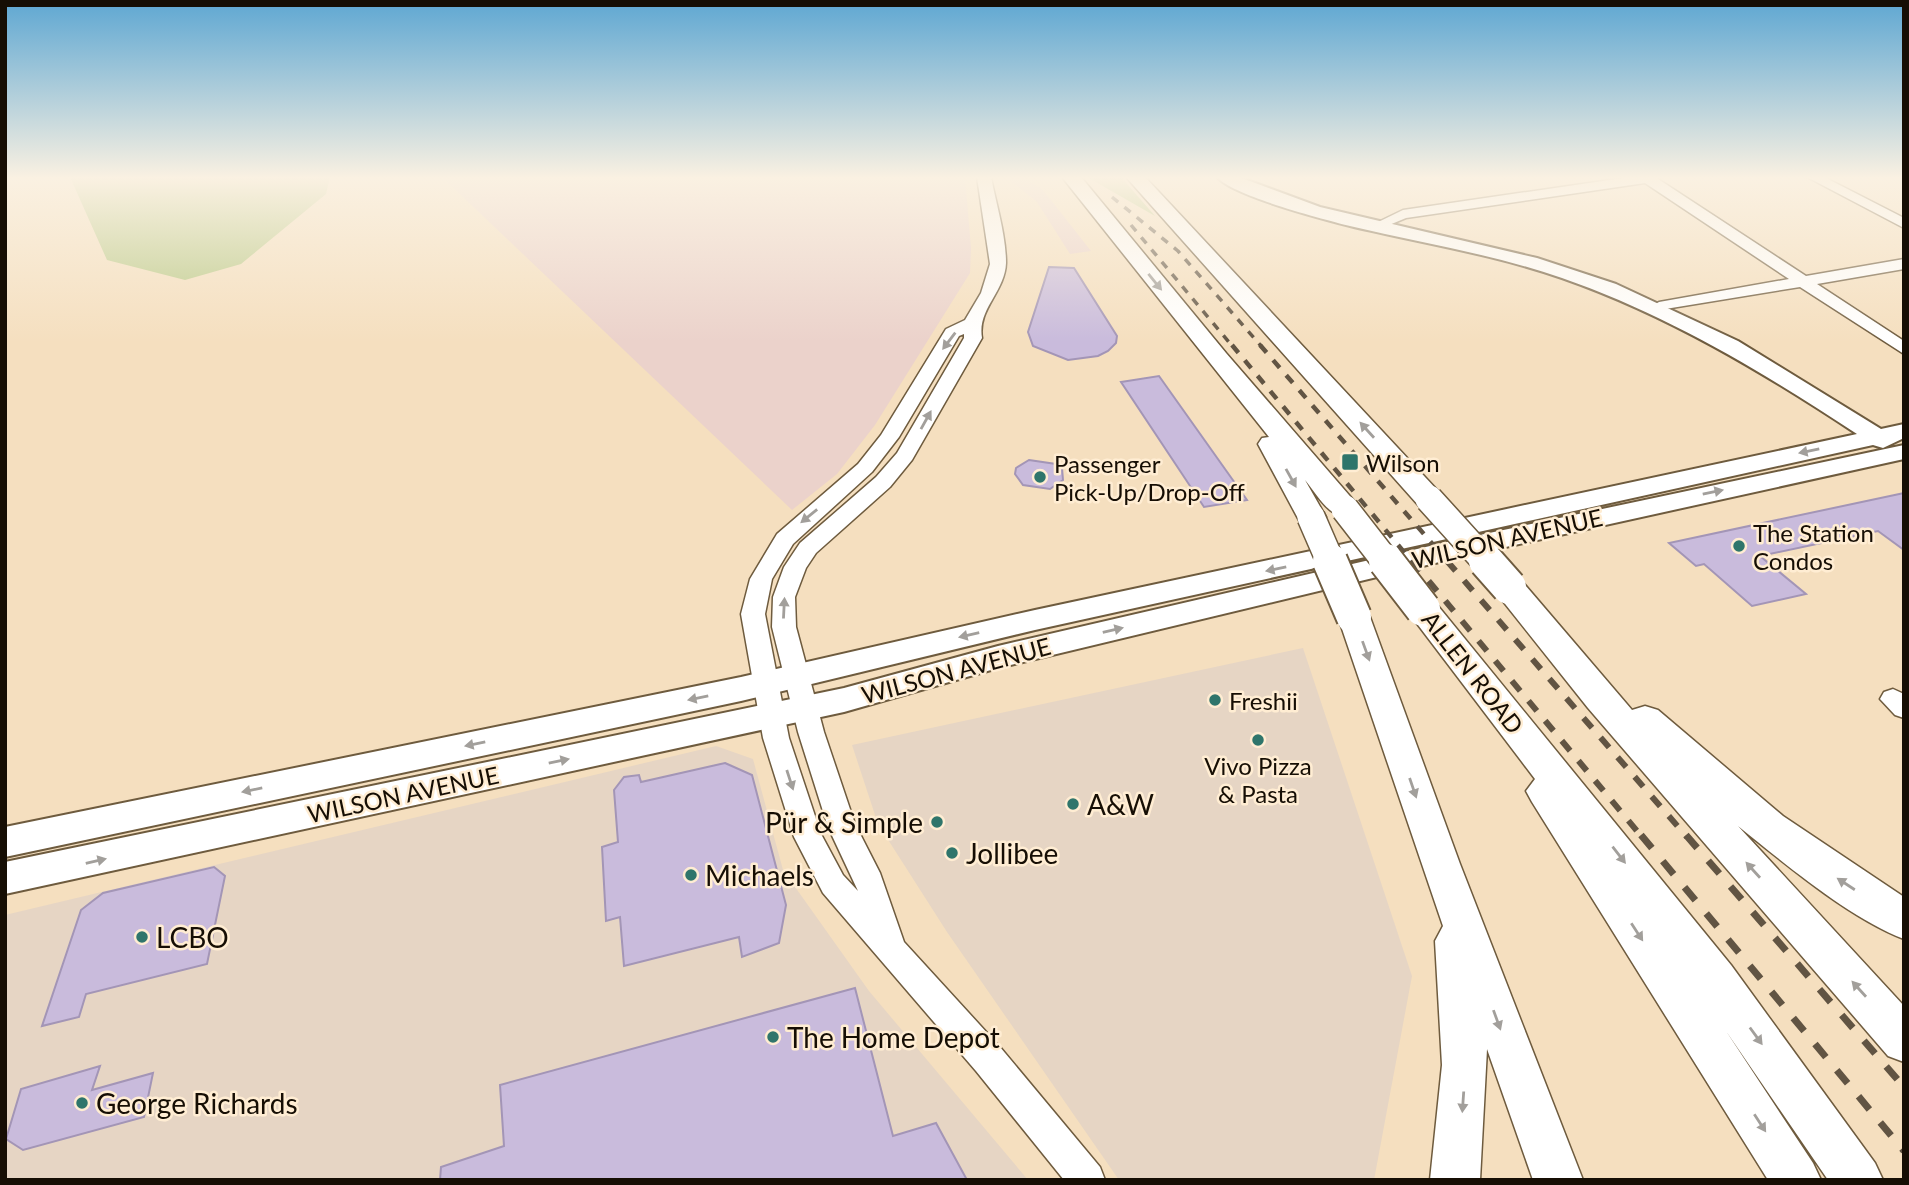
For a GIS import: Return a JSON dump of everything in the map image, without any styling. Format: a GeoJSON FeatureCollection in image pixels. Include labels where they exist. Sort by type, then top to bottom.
{"type":"FeatureCollection","features":[{"type":"Feature","properties":{"kind":"highway","name":"ALLEN ROAD"},"geometry":{"type":"LineString","coordinates":[[1116,232],[1217,358],[1345,509],[1716,980],[1858,1180]]}},
{"type":"Feature","properties":{"kind":"highway"},"geometry":{"type":"LineString","coordinates":[[1185,232],[1508,587],[1600,698],[1904,1040]]}},
{"type":"Feature","properties":{"kind":"highway"},"geometry":{"type":"LineString","coordinates":[[1217,358],[1273,446],[1311,517],[1354,617],[1440,864],[1558,1180]]}},
{"type":"Feature","properties":{"kind":"highway"},"geometry":{"type":"LineString","coordinates":[[1508,587],[1714,785],[1809,859],[1904,920]]}},
{"type":"Feature","properties":{"kind":"highway"},"geometry":{"type":"LineString","coordinates":[[1469,668],[1796,1180]]}},
{"type":"Feature","properties":{"kind":"highway"},"geometry":{"type":"LineString","coordinates":[[1440,864],[1457,949],[1463,1015],[1465,1065],[1455,1180]]}},
{"type":"Feature","properties":{"kind":"main road"},"geometry":{"type":"LineString","coordinates":[[1407,232],[1491,250],[1568,273],[1659,307],[1718,336],[1897,445]]}},
{"type":"Feature","properties":{"kind":"main road","name":"WILSON AVENUE"},"geometry":{"type":"LineString","coordinates":[[5,842],[1897,445]]}},
{"type":"Feature","properties":{"kind":"main road","name":"WILSON AVENUE"},"geometry":{"type":"LineString","coordinates":[[5,878],[48,872],[844,700],[1034,648],[1897,445]]}},
{"type":"Feature","properties":{"kind":"main road"},"geometry":{"type":"LineString","coordinates":[[48,872],[62,829]]}},
{"type":"Feature","properties":{"kind":"street"},"geometry":{"type":"LineString","coordinates":[[993,232],[998,264],[996,278],[971,323],[951,333],[889,437],[865,468],[800,523],[772,558],[755,596],[753,614],[771,714],[808,837],[833,884],[894,950],[1087,1180]]}},
{"type":"Feature","properties":{"kind":"street"},"geometry":{"type":"LineString","coordinates":[[1730,232],[1904,349]]}},
{"type":"Feature","properties":{"kind":"street"},"geometry":{"type":"LineString","coordinates":[[1659,307],[1904,264]]}},
{"type":"Feature","properties":{"kind":"street"},"geometry":{"type":"LineString","coordinates":[[894,950],[866,873],[842,827],[804,707],[783,611],[795,567],[808,548],[883,482],[905,456],[973,338],[971,323]]}},
{"type":"Feature","properties":{"kind":"shaded area"},"geometry":{"type":"Polygon","coordinates":[[[500,232],[970,232],[970,273],[875,425],[837,474],[792,510],[500,232]]]}},
{"type":"Feature","properties":{"kind":"shaded area"},"geometry":{"type":"Polygon","coordinates":[[[1056,232],[1076,232],[1091,251],[1070,254],[1056,232]]]}},
{"type":"Feature","properties":{"kind":"shaded area"},"geometry":{"type":"Polygon","coordinates":[[[1303,648],[1412,976],[1374,1180],[1119,1180],[947,932],[878,824],[852,745],[1303,648]]]}},
{"type":"Feature","properties":{"kind":"shaded area"},"geometry":{"type":"Polygon","coordinates":[[[716,746],[753,759],[783,870],[869,991],[1028,1180],[5,1180],[5,915],[716,746]]]}},
{"type":"Feature","properties":{"kind":"green space"},"geometry":{"type":"Polygon","coordinates":[[[95,232],[279,232],[241,264],[185,280],[107,260],[95,232]]]}},
{"type":"Feature","properties":{"kind":"building"},"geometry":{"type":"Polygon","coordinates":[[[1049,267],[1074,268],[1117,336],[1116,343],[1108,351],[1098,356],[1068,360],[1033,346],[1028,332],[1049,267]]]}},
{"type":"Feature","properties":{"kind":"building"},"geometry":{"type":"Polygon","coordinates":[[[1159,376],[1247,500],[1204,507],[1121,382],[1159,376]]]}},
{"type":"Feature","properties":{"kind":"building","name":"Passenger Pick-Up/Drop-Off"},"geometry":{"type":"Polygon","coordinates":[[[1029,460],[1056,464],[1062,468],[1063,480],[1050,489],[1023,485],[1015,474],[1016,468],[1029,460]]]}},
{"type":"Feature","properties":{"kind":"building","name":"The Station Condos"},"geometry":{"type":"Polygon","coordinates":[[[1904,493],[1904,550],[1878,531],[1760,556],[1806,594],[1752,606],[1704,564],[1696,566],[1669,543],[1904,493]]]}},
{"type":"Feature","properties":{"kind":"building","name":"Michaels"},"geometry":{"type":"Polygon","coordinates":[[[725,763],[752,775],[786,905],[779,943],[742,957],[739,937],[624,966],[620,917],[606,921],[602,847],[618,842],[614,790],[624,777],[639,775],[641,782],[725,763]]]}},
{"type":"Feature","properties":{"kind":"building","name":"LCBO"},"geometry":{"type":"Polygon","coordinates":[[[214,867],[225,876],[207,964],[86,994],[79,1017],[42,1026],[81,910],[103,893],[214,867]]]}},
{"type":"Feature","properties":{"kind":"building","name":"The Home Depot"},"geometry":{"type":"Polygon","coordinates":[[[855,988],[893,1136],[936,1123],[967,1180],[440,1180],[441,1167],[504,1146],[500,1085],[855,988]]]}},
{"type":"Feature","properties":{"kind":"building","name":"George Richards"},"geometry":{"type":"Polygon","coordinates":[[[100,1066],[92,1090],[153,1073],[144,1117],[23,1150],[6,1139],[21,1089],[100,1066]]]}},
{"type":"Feature","properties":{"kind":"railway"},"geometry":{"type":"LineString","coordinates":[[1137,232],[1233,347]]}},
{"type":"Feature","properties":{"kind":"railway"},"geometry":{"type":"LineString","coordinates":[[1155,232],[1178,251],[1262,347]]}},
{"type":"Feature","properties":{"kind":"railway"},"geometry":{"type":"LineString","coordinates":[[1232,345],[1413,563]]}},
{"type":"Feature","properties":{"kind":"railway"},"geometry":{"type":"LineString","coordinates":[[1260,345],[1449,563]]}},
{"type":"Feature","properties":{"kind":"railway"},"geometry":{"type":"LineString","coordinates":[[1412,561],[1642,837]]}},
{"type":"Feature","properties":{"kind":"railway"},"geometry":{"type":"LineString","coordinates":[[1447,561],[1687,837]]}},
{"type":"Feature","properties":{"kind":"railway"},"geometry":{"type":"LineString","coordinates":[[1641,835],[1904,1151]]}},
{"type":"Feature","properties":{"kind":"railway"},"geometry":{"type":"LineString","coordinates":[[1686,835],[1904,1087]]}},
{"type":"Feature","properties":{"kind":"place","name":"Wilson"},"geometry":{"type":"Point","coordinates":[1350,462]}},
{"type":"Feature","properties":{"kind":"place","name":"Passenger Pick-Up/Drop-Off"},"geometry":{"type":"Point","coordinates":[1040,477]}},
{"type":"Feature","properties":{"kind":"place","name":"The Station Condos"},"geometry":{"type":"Point","coordinates":[1739,546]}},
{"type":"Feature","properties":{"kind":"place","name":"Freshii"},"geometry":{"type":"Point","coordinates":[1215,700]}},
{"type":"Feature","properties":{"kind":"place","name":"Vivo Pizza & Pasta"},"geometry":{"type":"Point","coordinates":[1258,740]}},
{"type":"Feature","properties":{"kind":"place","name":"A&W"},"geometry":{"type":"Point","coordinates":[1073,804]}},
{"type":"Feature","properties":{"kind":"place","name":"Pür & Simple"},"geometry":{"type":"Point","coordinates":[937,822]}},
{"type":"Feature","properties":{"kind":"place","name":"Jollibee"},"geometry":{"type":"Point","coordinates":[952,853]}},
{"type":"Feature","properties":{"kind":"place","name":"Michaels"},"geometry":{"type":"Point","coordinates":[691,875]}},
{"type":"Feature","properties":{"kind":"place","name":"LCBO"},"geometry":{"type":"Point","coordinates":[142,937]}},
{"type":"Feature","properties":{"kind":"place","name":"The Home Depot"},"geometry":{"type":"Point","coordinates":[773,1037]}},
{"type":"Feature","properties":{"kind":"place","name":"George Richards"},"geometry":{"type":"Point","coordinates":[82,1103]}}]}
